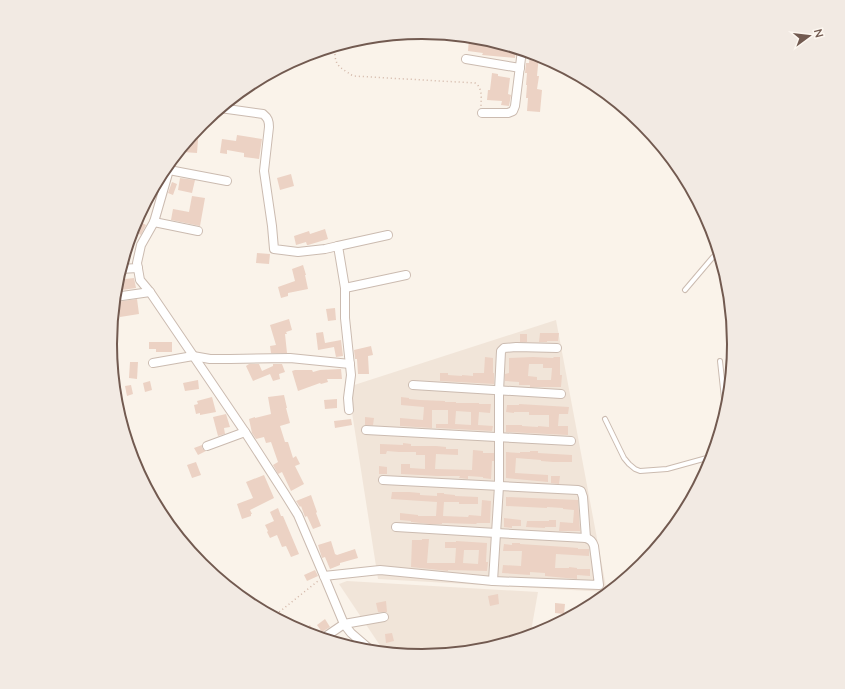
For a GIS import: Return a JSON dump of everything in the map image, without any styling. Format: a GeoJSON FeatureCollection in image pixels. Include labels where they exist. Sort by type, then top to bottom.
{"type":"FeatureCollection","features":[{"type":"Feature","properties":{"kind":"street"},"geometry":{"type":"LineString","coordinates":[[482,113],[508,113],[513,111],[515,106],[521,55]]}},
{"type":"Feature","properties":{"kind":"street"},"geometry":{"type":"LineString","coordinates":[[466,59],[520,68]]}},
{"type":"Feature","properties":{"kind":"street"},"geometry":{"type":"LineString","coordinates":[[228,109],[263,114],[267,117],[269,122],[264,171],[274,249],[298,252],[325,249],[388,235]]}},
{"type":"Feature","properties":{"kind":"street"},"geometry":{"type":"LineString","coordinates":[[174,167],[227,181]]}},
{"type":"Feature","properties":{"kind":"street"},"geometry":{"type":"LineString","coordinates":[[165,179],[154,222],[141,245],[137,263],[140,280],[150,292],[245,432],[298,515],[344,624],[364,644]]}},
{"type":"Feature","properties":{"kind":"street"},"geometry":{"type":"LineString","coordinates":[[154,222],[198,231]]}},
{"type":"Feature","properties":{"kind":"street"},"geometry":{"type":"LineString","coordinates":[[338,246],[345,288],[345,318],[351,375],[348,398],[349,410]]}},
{"type":"Feature","properties":{"kind":"street"},"geometry":{"type":"LineString","coordinates":[[126,269],[138,268]]}},
{"type":"Feature","properties":{"kind":"street"},"geometry":{"type":"LineString","coordinates":[[345,288],[406,275]]}},
{"type":"Feature","properties":{"kind":"street"},"geometry":{"type":"LineString","coordinates":[[121,296],[150,292]]}},
{"type":"Feature","properties":{"kind":"street"},"geometry":{"type":"LineString","coordinates":[[493,581],[499,486],[499,391],[501,351],[503,349],[516,347],[556,348]]}},
{"type":"Feature","properties":{"kind":"street"},"geometry":{"type":"LineString","coordinates":[[154,363],[193,356],[210,359],[290,358],[350,364]]}},
{"type":"Feature","properties":{"kind":"street"},"geometry":{"type":"LineString","coordinates":[[413,385],[561,394]]}},
{"type":"Feature","properties":{"kind":"street"},"geometry":{"type":"LineString","coordinates":[[366,430],[571,441]]}},
{"type":"Feature","properties":{"kind":"street"},"geometry":{"type":"LineString","coordinates":[[208,446],[245,432]]}},
{"type":"Feature","properties":{"kind":"street"},"geometry":{"type":"LineString","coordinates":[[383,480],[578,490],[584,497],[586,538]]}},
{"type":"Feature","properties":{"kind":"street"},"geometry":{"type":"LineString","coordinates":[[324,576],[380,570],[493,581],[599,585],[593,542],[586,538],[396,527]]}},
{"type":"Feature","properties":{"kind":"street"},"geometry":{"type":"LineString","coordinates":[[328,635],[344,624],[384,617]]}},
{"type":"Feature","properties":{"kind":"lane"},"geometry":{"type":"LineString","coordinates":[[685,290],[715,256]]}},
{"type":"Feature","properties":{"kind":"lane"},"geometry":{"type":"LineString","coordinates":[[720,361],[724,394]]}},
{"type":"Feature","properties":{"kind":"lane"},"geometry":{"type":"LineString","coordinates":[[605,419],[624,458],[635,469],[640,471],[667,468],[706,458]]}},
{"type":"Feature","properties":{"kind":"path"},"geometry":{"type":"LineString","coordinates":[[335,52],[334,58],[336,63],[353,76],[474,83],[480,88],[482,113]]}},
{"type":"Feature","properties":{"kind":"path"},"geometry":{"type":"LineString","coordinates":[[278,613],[324,576]]}},
{"type":"Feature","properties":{"kind":"shaded area"},"geometry":{"type":"Polygon","coordinates":[[[556,320],[606,588],[602,592],[378,579],[348,387],[556,320]]]}},
{"type":"Feature","properties":{"kind":"shaded area"},"geometry":{"type":"Polygon","coordinates":[[[347,581],[538,592],[531,630],[502,640],[482,644],[422,650],[381,647],[339,584],[347,581]]]}},
{"type":"Feature","properties":{"kind":"building"},"geometry":{"type":"Polygon","coordinates":[[[469,43],[502,49],[515,53],[515,58],[482,55],[483,53],[468,51],[469,43]]]}},
{"type":"Feature","properties":{"kind":"building"},"geometry":{"type":"Polygon","coordinates":[[[529,58],[538,62],[537,76],[539,76],[537,89],[542,90],[540,112],[527,111],[527,73],[525,73],[526,63],[529,63],[529,58]]]}},
{"type":"Feature","properties":{"kind":"building"},"geometry":{"type":"Polygon","coordinates":[[[492,73],[498,74],[498,76],[510,78],[508,94],[511,95],[509,106],[501,105],[502,101],[487,100],[492,73]]]}},
{"type":"Feature","properties":{"kind":"building"},"geometry":{"type":"Polygon","coordinates":[[[237,135],[262,139],[259,159],[244,157],[244,153],[227,150],[227,154],[220,153],[222,139],[236,141],[237,135]]]}},
{"type":"Feature","properties":{"kind":"building"},"geometry":{"type":"Polygon","coordinates":[[[198,137],[197,153],[186,152],[198,137]]]}},
{"type":"Feature","properties":{"kind":"building"},"geometry":{"type":"Polygon","coordinates":[[[291,174],[294,186],[280,190],[277,178],[291,174]]]}},
{"type":"Feature","properties":{"kind":"building"},"geometry":{"type":"Polygon","coordinates":[[[180,178],[195,180],[192,193],[178,190],[180,178]]]}},
{"type":"Feature","properties":{"kind":"building"},"geometry":{"type":"Polygon","coordinates":[[[172,182],[177,184],[173,195],[168,193],[172,182]]]}},
{"type":"Feature","properties":{"kind":"building"},"geometry":{"type":"Polygon","coordinates":[[[192,196],[205,198],[200,226],[171,220],[173,209],[189,212],[192,196]]]}},
{"type":"Feature","properties":{"kind":"building"},"geometry":{"type":"Polygon","coordinates":[[[142,223],[146,225],[141,235],[138,233],[142,223]]]}},
{"type":"Feature","properties":{"kind":"building"},"geometry":{"type":"Polygon","coordinates":[[[325,229],[328,239],[308,245],[306,242],[296,245],[294,236],[309,231],[310,234],[325,229]]]}},
{"type":"Feature","properties":{"kind":"building"},"geometry":{"type":"Polygon","coordinates":[[[257,253],[270,254],[269,264],[256,263],[257,253]]]}},
{"type":"Feature","properties":{"kind":"building"},"geometry":{"type":"Polygon","coordinates":[[[303,265],[308,289],[288,293],[288,296],[281,298],[278,287],[295,281],[292,269],[303,265]]]}},
{"type":"Feature","properties":{"kind":"building"},"geometry":{"type":"Polygon","coordinates":[[[134,278],[136,288],[122,290],[124,279],[134,278]]]}},
{"type":"Feature","properties":{"kind":"building"},"geometry":{"type":"Polygon","coordinates":[[[137,299],[139,314],[120,317],[121,301],[137,299]]]}},
{"type":"Feature","properties":{"kind":"building"},"geometry":{"type":"Polygon","coordinates":[[[335,308],[336,320],[328,321],[326,309],[335,308]]]}},
{"type":"Feature","properties":{"kind":"building"},"geometry":{"type":"Polygon","coordinates":[[[289,319],[292,330],[286,332],[287,334],[285,334],[287,353],[271,353],[270,346],[276,345],[270,325],[289,319]]]}},
{"type":"Feature","properties":{"kind":"building"},"geometry":{"type":"Polygon","coordinates":[[[323,332],[325,343],[341,340],[343,356],[336,357],[334,347],[318,350],[316,333],[323,332]]]}},
{"type":"Feature","properties":{"kind":"building"},"geometry":{"type":"Polygon","coordinates":[[[540,333],[559,333],[558,341],[539,342],[540,333]]]}},
{"type":"Feature","properties":{"kind":"building"},"geometry":{"type":"Polygon","coordinates":[[[520,334],[527,334],[527,342],[520,342],[520,334]]]}},
{"type":"Feature","properties":{"kind":"building"},"geometry":{"type":"Polygon","coordinates":[[[149,342],[172,342],[172,352],[156,352],[156,349],[149,349],[149,342]]]}},
{"type":"Feature","properties":{"kind":"building"},"geometry":{"type":"Polygon","coordinates":[[[371,346],[373,355],[368,356],[369,374],[358,374],[357,359],[355,359],[354,350],[371,346]]]}},
{"type":"Feature","properties":{"kind":"building"},"geometry":{"type":"Polygon","coordinates":[[[485,357],[493,358],[494,384],[440,381],[440,373],[448,373],[448,375],[473,376],[473,373],[484,373],[485,357]]]}},
{"type":"Feature","properties":{"kind":"building"},"geometry":{"type":"Polygon","coordinates":[[[560,357],[560,375],[562,375],[561,387],[530,387],[530,385],[519,385],[519,382],[505,381],[505,374],[509,373],[509,358],[560,357]],[[529,364],[528,376],[537,377],[537,380],[551,380],[552,368],[543,368],[543,364],[529,364]]]}},
{"type":"Feature","properties":{"kind":"building"},"geometry":{"type":"Polygon","coordinates":[[[130,362],[138,362],[137,379],[129,378],[130,362]]]}},
{"type":"Feature","properties":{"kind":"building"},"geometry":{"type":"Polygon","coordinates":[[[249,364],[259,364],[262,371],[273,366],[273,364],[282,364],[285,372],[279,374],[280,379],[273,381],[270,374],[253,381],[246,366],[249,364]]]}},
{"type":"Feature","properties":{"kind":"building"},"geometry":{"type":"Polygon","coordinates":[[[341,369],[342,379],[327,379],[328,382],[320,383],[298,391],[292,371],[312,370],[313,372],[320,370],[341,369]]]}},
{"type":"Feature","properties":{"kind":"building"},"geometry":{"type":"Polygon","coordinates":[[[198,380],[199,389],[185,391],[183,383],[198,380]]]}},
{"type":"Feature","properties":{"kind":"building"},"geometry":{"type":"Polygon","coordinates":[[[150,381],[152,390],[145,392],[143,383],[150,381]]]}},
{"type":"Feature","properties":{"kind":"building"},"geometry":{"type":"Polygon","coordinates":[[[131,385],[133,394],[127,396],[125,386],[131,385]]]}},
{"type":"Feature","properties":{"kind":"building"},"geometry":{"type":"Polygon","coordinates":[[[284,395],[290,423],[280,426],[285,442],[288,442],[293,458],[296,456],[300,464],[295,466],[304,484],[291,491],[282,472],[278,474],[273,465],[278,462],[271,442],[266,443],[264,437],[256,439],[252,433],[249,419],[271,414],[268,397],[284,395]]]}},
{"type":"Feature","properties":{"kind":"building"},"geometry":{"type":"Polygon","coordinates":[[[212,397],[216,412],[200,415],[200,413],[196,414],[194,405],[198,404],[197,401],[212,397]]]}},
{"type":"Feature","properties":{"kind":"building"},"geometry":{"type":"Polygon","coordinates":[[[401,397],[456,403],[491,404],[490,413],[479,412],[478,425],[493,426],[492,431],[436,428],[436,424],[448,424],[448,410],[432,410],[432,428],[400,426],[400,418],[423,420],[424,407],[401,405],[401,397]],[[456,411],[455,424],[471,425],[471,412],[456,411]]]}},
{"type":"Feature","properties":{"kind":"building"},"geometry":{"type":"Polygon","coordinates":[[[337,399],[337,408],[325,409],[324,400],[337,399]]]}},
{"type":"Feature","properties":{"kind":"building"},"geometry":{"type":"Polygon","coordinates":[[[519,404],[569,407],[568,414],[559,414],[558,426],[568,426],[568,435],[506,432],[506,425],[549,427],[549,415],[529,415],[529,412],[506,412],[507,405],[519,404]]]}},
{"type":"Feature","properties":{"kind":"building"},"geometry":{"type":"Polygon","coordinates":[[[226,414],[230,427],[224,428],[225,434],[218,436],[213,417],[226,414]]]}},
{"type":"Feature","properties":{"kind":"building"},"geometry":{"type":"Polygon","coordinates":[[[365,417],[374,418],[373,425],[365,425],[365,417]]]}},
{"type":"Feature","properties":{"kind":"building"},"geometry":{"type":"Polygon","coordinates":[[[351,419],[352,425],[335,428],[334,421],[351,419]]]}},
{"type":"Feature","properties":{"kind":"building"},"geometry":{"type":"Polygon","coordinates":[[[403,443],[411,444],[411,446],[436,446],[446,447],[446,449],[458,449],[458,455],[436,454],[435,469],[472,470],[473,450],[483,451],[483,453],[494,453],[491,479],[468,476],[468,479],[459,478],[460,476],[401,474],[401,464],[410,464],[410,468],[425,469],[425,455],[416,455],[416,452],[387,451],[386,454],[380,454],[380,444],[403,445],[403,443]]]}},
{"type":"Feature","properties":{"kind":"building"},"geometry":{"type":"Polygon","coordinates":[[[202,445],[202,448],[206,451],[198,455],[194,448],[202,445]]]}},
{"type":"Feature","properties":{"kind":"building"},"geometry":{"type":"Polygon","coordinates":[[[538,451],[538,453],[572,455],[572,462],[553,462],[516,458],[515,473],[548,475],[548,482],[506,478],[506,452],[520,453],[538,451]]]}},
{"type":"Feature","properties":{"kind":"building"},"geometry":{"type":"Polygon","coordinates":[[[196,462],[201,475],[192,478],[187,465],[196,462]]]}},
{"type":"Feature","properties":{"kind":"building"},"geometry":{"type":"Polygon","coordinates":[[[379,466],[387,467],[387,474],[379,474],[379,466]]]}},
{"type":"Feature","properties":{"kind":"building"},"geometry":{"type":"Polygon","coordinates":[[[264,475],[274,498],[250,510],[252,514],[251,516],[242,519],[237,504],[253,498],[246,482],[264,475]]]}},
{"type":"Feature","properties":{"kind":"building"},"geometry":{"type":"Polygon","coordinates":[[[551,476],[560,476],[559,484],[551,483],[551,476]]]}},
{"type":"Feature","properties":{"kind":"building"},"geometry":{"type":"Polygon","coordinates":[[[392,492],[409,492],[420,493],[420,495],[437,496],[437,493],[444,493],[455,496],[478,497],[478,504],[444,502],[443,516],[481,516],[482,500],[491,501],[490,523],[430,524],[400,520],[400,513],[418,516],[436,516],[437,502],[391,499],[392,492]]]}},
{"type":"Feature","properties":{"kind":"building"},"geometry":{"type":"Polygon","coordinates":[[[311,495],[321,526],[313,529],[307,516],[305,517],[301,506],[300,507],[296,501],[311,495]]]}},
{"type":"Feature","properties":{"kind":"building"},"geometry":{"type":"Polygon","coordinates":[[[506,497],[578,500],[580,531],[559,531],[560,522],[573,523],[574,510],[547,507],[506,506],[506,497]]]}},
{"type":"Feature","properties":{"kind":"building"},"geometry":{"type":"Polygon","coordinates":[[[278,508],[281,516],[283,516],[299,554],[291,557],[286,546],[282,547],[277,535],[270,538],[265,525],[274,521],[270,512],[278,508]]]}},
{"type":"Feature","properties":{"kind":"building"},"geometry":{"type":"Polygon","coordinates":[[[504,518],[521,520],[521,526],[512,526],[512,528],[504,527],[504,518]]]}},
{"type":"Feature","properties":{"kind":"building"},"geometry":{"type":"Polygon","coordinates":[[[556,520],[556,527],[526,527],[527,521],[556,520]]]}},
{"type":"Feature","properties":{"kind":"building"},"geometry":{"type":"Polygon","coordinates":[[[429,539],[427,563],[455,563],[456,548],[445,548],[445,542],[456,541],[487,543],[487,571],[448,571],[411,567],[412,540],[429,539]],[[464,550],[463,563],[478,564],[479,550],[464,550]]]}},
{"type":"Feature","properties":{"kind":"building"},"geometry":{"type":"Polygon","coordinates":[[[331,541],[335,554],[337,555],[355,549],[358,558],[340,563],[340,565],[330,569],[325,557],[322,558],[318,545],[331,541]]]}},
{"type":"Feature","properties":{"kind":"building"},"geometry":{"type":"Polygon","coordinates":[[[512,543],[589,549],[589,556],[556,554],[555,568],[569,567],[577,569],[590,569],[590,576],[577,575],[577,579],[545,576],[545,573],[530,572],[530,575],[502,573],[503,565],[521,566],[522,551],[503,551],[504,544],[512,545],[512,543]]]}},
{"type":"Feature","properties":{"kind":"building"},"geometry":{"type":"Polygon","coordinates":[[[315,570],[318,576],[307,581],[304,575],[315,570]]]}},
{"type":"Feature","properties":{"kind":"building"},"geometry":{"type":"Polygon","coordinates":[[[498,594],[499,604],[490,606],[488,596],[498,594]]]}},
{"type":"Feature","properties":{"kind":"building"},"geometry":{"type":"Polygon","coordinates":[[[386,601],[387,612],[378,612],[376,603],[386,601]]]}},
{"type":"Feature","properties":{"kind":"building"},"geometry":{"type":"Polygon","coordinates":[[[555,603],[565,604],[564,614],[555,613],[555,603]]]}},
{"type":"Feature","properties":{"kind":"building"},"geometry":{"type":"Polygon","coordinates":[[[325,619],[330,627],[322,632],[317,625],[325,619]]]}},
{"type":"Feature","properties":{"kind":"building"},"geometry":{"type":"Polygon","coordinates":[[[310,625],[313,630],[307,627],[310,625]]]}},
{"type":"Feature","properties":{"kind":"building"},"geometry":{"type":"Polygon","coordinates":[[[392,633],[394,641],[386,643],[385,634],[392,633]]]}}]}
